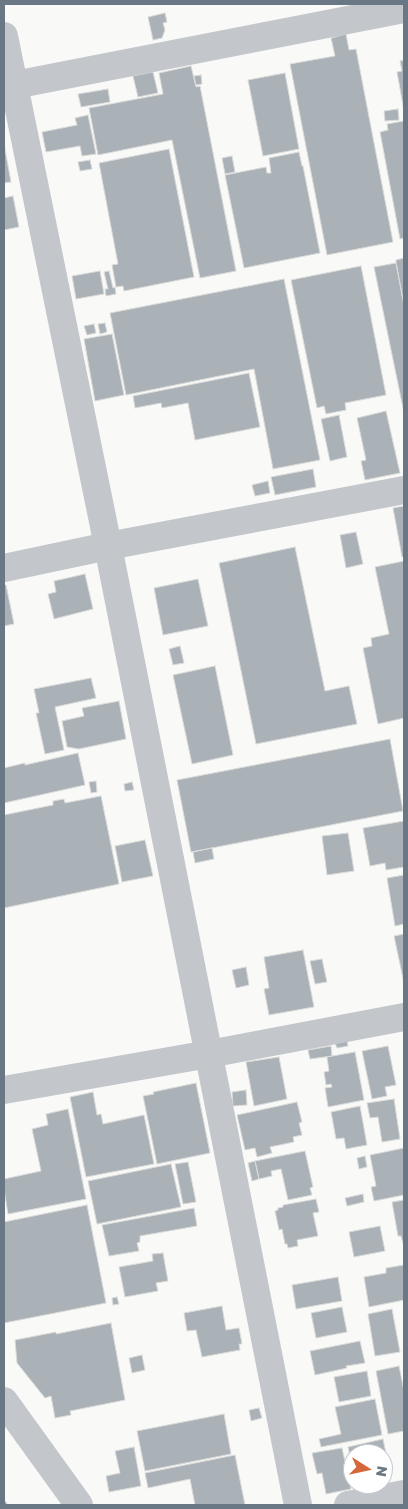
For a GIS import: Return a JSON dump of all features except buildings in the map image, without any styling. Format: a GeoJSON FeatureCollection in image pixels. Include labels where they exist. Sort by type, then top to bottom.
{"type":"FeatureCollection","features":[{"type":"Feature","properties":{"kind":"street"},"geometry":{"type":"LineString","coordinates":[[9,86],[404,9]]}},
{"type":"Feature","properties":{"kind":"street"},"geometry":{"type":"LineString","coordinates":[[4,36],[9,86],[108,546],[298,1505]]}},
{"type":"Feature","properties":{"kind":"street"},"geometry":{"type":"LineString","coordinates":[[4,568],[108,546],[404,490]]}},
{"type":"Feature","properties":{"kind":"street"},"geometry":{"type":"LineString","coordinates":[[4,1090],[404,1018]]}},
{"type":"Feature","properties":{"kind":"street"},"geometry":{"type":"LineString","coordinates":[[4,1401],[79,1505]]}},
{"type":"Feature","properties":{"kind":"street"},"geometry":{"type":"LineString","coordinates":[[348,1505],[404,1494]]}}]}
